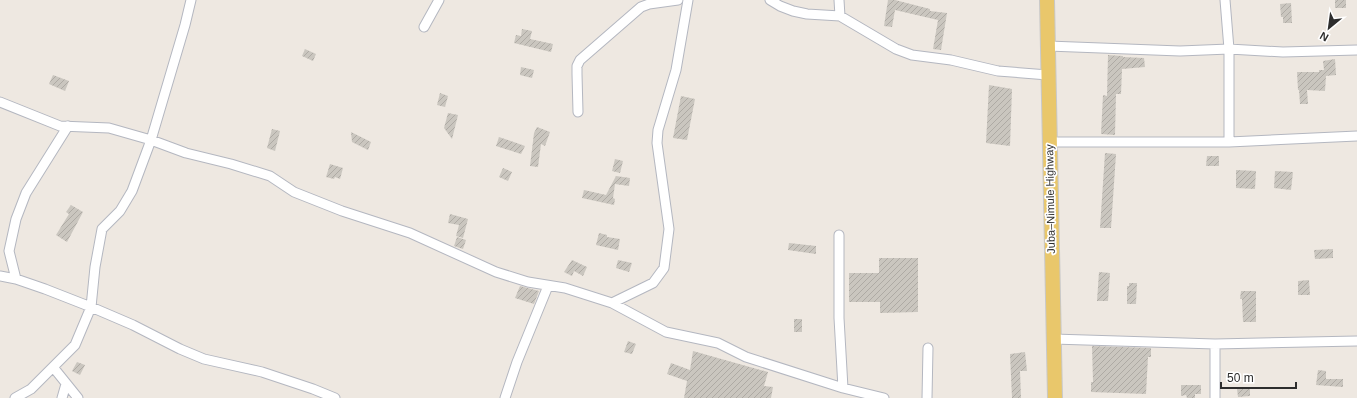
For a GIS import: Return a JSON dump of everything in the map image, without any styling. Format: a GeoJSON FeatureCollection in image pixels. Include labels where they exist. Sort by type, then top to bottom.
{"type":"FeatureCollection","features":[{"type":"Feature","properties":{"kind":"main road","name":"Juba–Nimule Highway"},"geometry":{"type":"LineString","coordinates":[[1047,0],[1055,398]]}},
{"type":"Feature","properties":{"kind":"street"},"geometry":{"type":"LineString","coordinates":[[15,398],[31,389],[75,345],[91,307],[95,267],[102,229],[120,211],[132,191],[151,140],[192,0]]}},
{"type":"Feature","properties":{"kind":"street"},"geometry":{"type":"LineString","coordinates":[[424,27],[439,0]]}},
{"type":"Feature","properties":{"kind":"street"},"geometry":{"type":"LineString","coordinates":[[578,112],[577,66],[580,60],[641,7],[649,4],[678,0]]}},
{"type":"Feature","properties":{"kind":"street"},"geometry":{"type":"LineString","coordinates":[[612,303],[653,283],[664,268],[669,229],[656,143],[658,130],[676,70],[688,0]]}},
{"type":"Feature","properties":{"kind":"street"},"geometry":{"type":"LineString","coordinates":[[770,0],[793,11],[807,14],[840,16],[896,49],[912,55],[951,60],[998,71],[1048,75]]}},
{"type":"Feature","properties":{"kind":"street"},"geometry":{"type":"LineString","coordinates":[[839,0],[840,16]]}},
{"type":"Feature","properties":{"kind":"street"},"geometry":{"type":"LineString","coordinates":[[1225,0],[1229,49],[1229,142]]}},
{"type":"Feature","properties":{"kind":"street"},"geometry":{"type":"LineString","coordinates":[[1048,46],[1180,51],[1229,49],[1283,52],[1357,50]]}},
{"type":"Feature","properties":{"kind":"street"},"geometry":{"type":"LineString","coordinates":[[0,102],[60,126],[109,128],[151,140],[186,154],[231,164],[270,176],[294,192],[342,211],[410,233],[496,272],[528,282],[565,288],[612,303],[666,332],[718,343],[746,357],[843,388],[884,398]]}},
{"type":"Feature","properties":{"kind":"street"},"geometry":{"type":"LineString","coordinates":[[16,279],[9,251],[16,219],[26,192],[68,126]]}},
{"type":"Feature","properties":{"kind":"street"},"geometry":{"type":"LineString","coordinates":[[1049,142],[1229,142],[1357,136]]}},
{"type":"Feature","properties":{"kind":"street"},"geometry":{"type":"LineString","coordinates":[[839,235],[839,318],[843,388]]}},
{"type":"Feature","properties":{"kind":"street"},"geometry":{"type":"LineString","coordinates":[[0,276],[16,279],[91,307],[133,325],[180,349],[204,359],[262,372],[314,389],[335,398]]}},
{"type":"Feature","properties":{"kind":"street"},"geometry":{"type":"LineString","coordinates":[[505,398],[517,362],[548,286]]}},
{"type":"Feature","properties":{"kind":"street"},"geometry":{"type":"LineString","coordinates":[[1053,339],[1215,344],[1357,341]]}},
{"type":"Feature","properties":{"kind":"street"},"geometry":{"type":"LineString","coordinates":[[1215,344],[1215,398]]}},
{"type":"Feature","properties":{"kind":"street"},"geometry":{"type":"LineString","coordinates":[[927,398],[928,348]]}},
{"type":"Feature","properties":{"kind":"street"},"geometry":{"type":"LineString","coordinates":[[53,367],[78,398]]}},
{"type":"Feature","properties":{"kind":"street"},"geometry":{"type":"LineString","coordinates":[[62,398],[66,384]]}},
{"type":"Feature","properties":{"kind":"building"},"geometry":{"type":"Polygon","coordinates":[[[888,0],[895,0],[930,9],[930,11],[947,13],[941,50],[933,49],[938,20],[895,10],[892,27],[884,26],[888,0]]]}},
{"type":"Feature","properties":{"kind":"building"},"geometry":{"type":"Polygon","coordinates":[[[1335,0],[1346,0],[1346,8],[1335,8],[1335,0]]]}},
{"type":"Feature","properties":{"kind":"building"},"geometry":{"type":"Polygon","coordinates":[[[1291,3],[1292,23],[1283,23],[1280,4],[1291,3]]]}},
{"type":"Feature","properties":{"kind":"building"},"geometry":{"type":"Polygon","coordinates":[[[522,29],[532,31],[530,39],[553,44],[551,52],[514,43],[516,35],[521,36],[522,29]]]}},
{"type":"Feature","properties":{"kind":"building"},"geometry":{"type":"Polygon","coordinates":[[[305,49],[316,54],[313,61],[302,56],[305,49]]]}},
{"type":"Feature","properties":{"kind":"building"},"geometry":{"type":"Polygon","coordinates":[[[1108,55],[1144,58],[1145,67],[1122,69],[1121,94],[1116,94],[1115,135],[1101,134],[1103,95],[1107,96],[1108,55]]]}},
{"type":"Feature","properties":{"kind":"building"},"geometry":{"type":"Polygon","coordinates":[[[1335,59],[1336,75],[1326,76],[1325,91],[1307,90],[1308,104],[1300,104],[1297,72],[1319,72],[1319,70],[1324,70],[1323,61],[1335,59]]]}},
{"type":"Feature","properties":{"kind":"building"},"geometry":{"type":"Polygon","coordinates":[[[521,67],[534,70],[532,78],[520,75],[521,67]]]}},
{"type":"Feature","properties":{"kind":"building"},"geometry":{"type":"Polygon","coordinates":[[[53,75],[69,81],[65,91],[49,84],[53,75]]]}},
{"type":"Feature","properties":{"kind":"building"},"geometry":{"type":"Polygon","coordinates":[[[989,85],[1012,89],[1010,146],[986,143],[989,85]]]}},
{"type":"Feature","properties":{"kind":"building"},"geometry":{"type":"Polygon","coordinates":[[[440,93],[448,96],[445,107],[437,105],[440,93]]]}},
{"type":"Feature","properties":{"kind":"building"},"geometry":{"type":"Polygon","coordinates":[[[681,96],[695,99],[687,140],[673,138],[681,96]]]}},
{"type":"Feature","properties":{"kind":"building"},"geometry":{"type":"Polygon","coordinates":[[[448,113],[458,115],[452,139],[444,128],[448,113]]]}},
{"type":"Feature","properties":{"kind":"building"},"geometry":{"type":"Polygon","coordinates":[[[537,127],[550,132],[545,146],[541,144],[538,167],[530,166],[534,133],[537,127]]]}},
{"type":"Feature","properties":{"kind":"building"},"geometry":{"type":"Polygon","coordinates":[[[272,129],[280,131],[275,151],[267,148],[272,129]]]}},
{"type":"Feature","properties":{"kind":"building"},"geometry":{"type":"Polygon","coordinates":[[[351,132],[371,142],[368,150],[352,142],[351,132]]]}},
{"type":"Feature","properties":{"kind":"building"},"geometry":{"type":"Polygon","coordinates":[[[499,137],[525,146],[521,154],[496,146],[499,137]]]}},
{"type":"Feature","properties":{"kind":"building"},"geometry":{"type":"Polygon","coordinates":[[[1105,153],[1116,154],[1111,228],[1100,228],[1105,153]]]}},
{"type":"Feature","properties":{"kind":"building"},"geometry":{"type":"Polygon","coordinates":[[[1207,156],[1219,156],[1219,166],[1206,166],[1207,156]]]}},
{"type":"Feature","properties":{"kind":"building"},"geometry":{"type":"Polygon","coordinates":[[[615,159],[623,161],[620,173],[612,171],[615,159]]]}},
{"type":"Feature","properties":{"kind":"building"},"geometry":{"type":"Polygon","coordinates":[[[330,164],[343,168],[340,179],[335,177],[334,179],[326,177],[330,164]]]}},
{"type":"Feature","properties":{"kind":"building"},"geometry":{"type":"Polygon","coordinates":[[[503,168],[512,172],[508,181],[499,177],[503,168]]]}},
{"type":"Feature","properties":{"kind":"building"},"geometry":{"type":"Polygon","coordinates":[[[1236,170],[1256,171],[1255,189],[1236,188],[1236,170]]]}},
{"type":"Feature","properties":{"kind":"building"},"geometry":{"type":"Polygon","coordinates":[[[1275,171],[1293,172],[1291,190],[1274,188],[1275,171]]]}},
{"type":"Feature","properties":{"kind":"building"},"geometry":{"type":"Polygon","coordinates":[[[616,176],[630,178],[629,186],[615,184],[613,198],[615,199],[614,205],[582,198],[584,190],[606,195],[616,176]]]}},
{"type":"Feature","properties":{"kind":"building"},"geometry":{"type":"Polygon","coordinates":[[[71,205],[83,212],[67,242],[56,235],[69,214],[66,212],[71,205]]]}},
{"type":"Feature","properties":{"kind":"building"},"geometry":{"type":"Polygon","coordinates":[[[450,214],[468,219],[463,238],[456,236],[459,225],[448,223],[450,214]]]}},
{"type":"Feature","properties":{"kind":"building"},"geometry":{"type":"Polygon","coordinates":[[[599,233],[607,235],[607,237],[620,239],[618,250],[596,245],[599,233]]]}},
{"type":"Feature","properties":{"kind":"building"},"geometry":{"type":"Polygon","coordinates":[[[457,237],[466,240],[463,249],[454,246],[457,237]]]}},
{"type":"Feature","properties":{"kind":"building"},"geometry":{"type":"Polygon","coordinates":[[[789,243],[816,246],[816,254],[788,250],[789,243]]]}},
{"type":"Feature","properties":{"kind":"building"},"geometry":{"type":"Polygon","coordinates":[[[1333,249],[1333,258],[1315,259],[1314,250],[1333,249]]]}},
{"type":"Feature","properties":{"kind":"building"},"geometry":{"type":"Polygon","coordinates":[[[879,258],[918,258],[918,312],[880,313],[880,302],[849,302],[849,273],[879,273],[879,258]]]}},
{"type":"Feature","properties":{"kind":"building"},"geometry":{"type":"Polygon","coordinates":[[[572,260],[587,267],[583,276],[574,271],[572,276],[564,272],[572,260]]]}},
{"type":"Feature","properties":{"kind":"building"},"geometry":{"type":"Polygon","coordinates":[[[618,260],[632,263],[629,272],[616,268],[618,260]]]}},
{"type":"Feature","properties":{"kind":"building"},"geometry":{"type":"Polygon","coordinates":[[[1099,272],[1110,273],[1108,301],[1097,301],[1099,272]]]}},
{"type":"Feature","properties":{"kind":"building"},"geometry":{"type":"Polygon","coordinates":[[[1309,280],[1310,295],[1298,295],[1298,281],[1309,280]]]}},
{"type":"Feature","properties":{"kind":"building"},"geometry":{"type":"Polygon","coordinates":[[[1129,283],[1137,283],[1136,304],[1127,304],[1127,286],[1129,286],[1129,283]]]}},
{"type":"Feature","properties":{"kind":"building"},"geometry":{"type":"Polygon","coordinates":[[[520,286],[539,291],[534,304],[515,298],[520,286]]]}},
{"type":"Feature","properties":{"kind":"building"},"geometry":{"type":"Polygon","coordinates":[[[1241,291],[1256,291],[1256,322],[1243,322],[1242,299],[1240,299],[1241,291]]]}},
{"type":"Feature","properties":{"kind":"building"},"geometry":{"type":"Polygon","coordinates":[[[794,319],[802,319],[802,332],[794,332],[794,319]]]}},
{"type":"Feature","properties":{"kind":"building"},"geometry":{"type":"Polygon","coordinates":[[[628,341],[636,344],[632,354],[624,352],[628,341]]]}},
{"type":"Feature","properties":{"kind":"building"},"geometry":{"type":"Polygon","coordinates":[[[1092,346],[1151,348],[1151,357],[1148,357],[1146,394],[1091,392],[1091,382],[1093,382],[1092,346]]]}},
{"type":"Feature","properties":{"kind":"building"},"geometry":{"type":"Polygon","coordinates":[[[693,351],[768,372],[764,386],[773,387],[771,398],[684,398],[687,381],[667,374],[671,363],[690,370],[693,351]]]}},
{"type":"Feature","properties":{"kind":"building"},"geometry":{"type":"Polygon","coordinates":[[[1025,352],[1027,371],[1020,371],[1021,398],[1012,398],[1010,354],[1025,352]]]}},
{"type":"Feature","properties":{"kind":"building"},"geometry":{"type":"Polygon","coordinates":[[[77,362],[85,365],[80,375],[72,371],[77,362]]]}},
{"type":"Feature","properties":{"kind":"building"},"geometry":{"type":"Polygon","coordinates":[[[1318,370],[1326,371],[1326,379],[1343,379],[1343,387],[1316,385],[1318,370]]]}},
{"type":"Feature","properties":{"kind":"building"},"geometry":{"type":"Polygon","coordinates":[[[1181,385],[1201,385],[1201,394],[1195,394],[1195,398],[1187,398],[1186,395],[1181,396],[1181,385]]]}},
{"type":"Feature","properties":{"kind":"building"},"geometry":{"type":"Polygon","coordinates":[[[1250,388],[1250,396],[1238,397],[1237,389],[1250,388]]]}}]}
